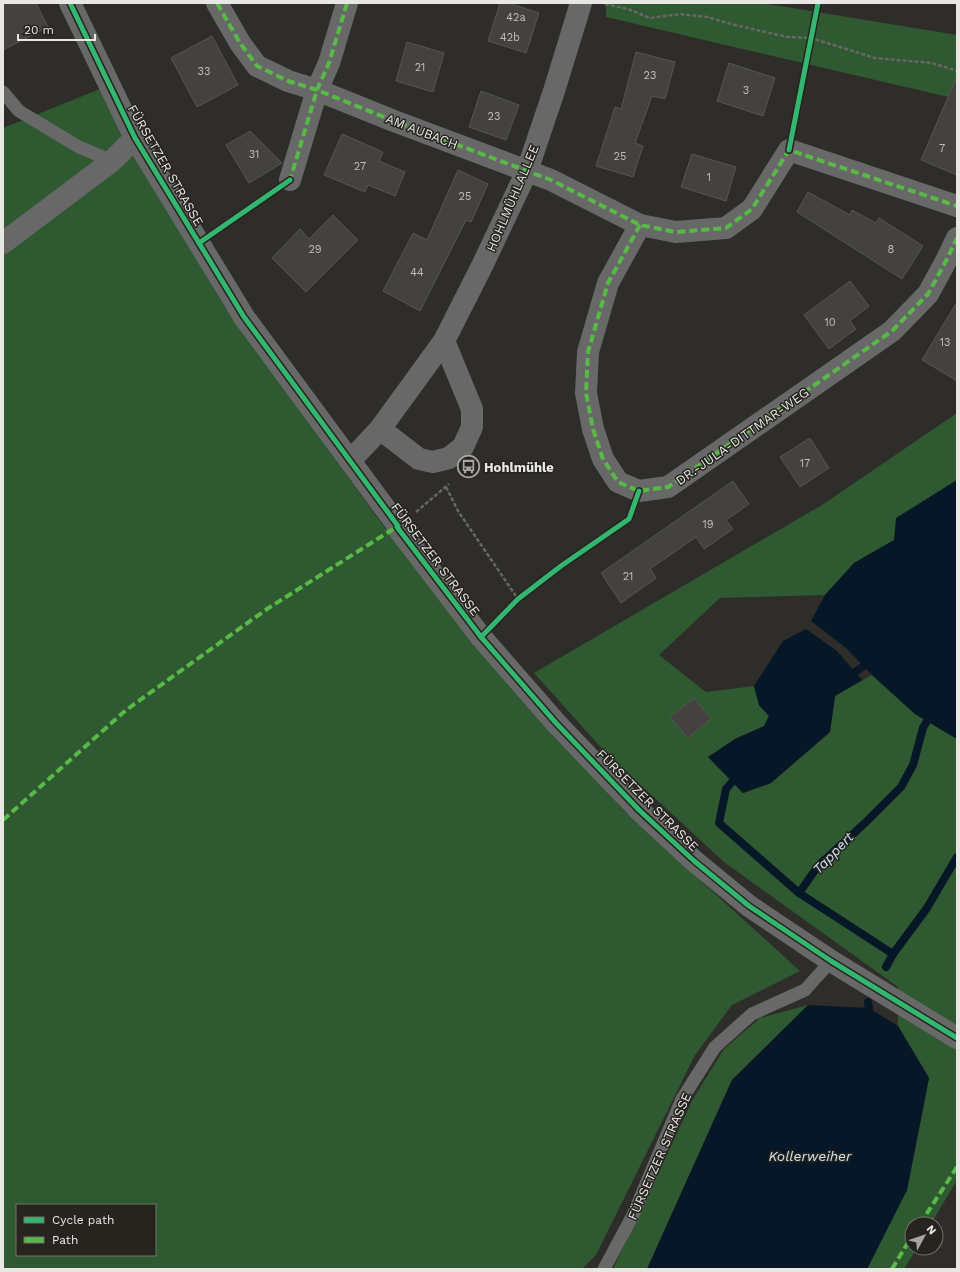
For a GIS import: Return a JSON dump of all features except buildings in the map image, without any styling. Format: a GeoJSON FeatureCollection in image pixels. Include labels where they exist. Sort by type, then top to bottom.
{"type":"FeatureCollection","features":[{"type":"Feature","properties":{"kind":"street","name":"FÜRSETZER STRASSE"},"geometry":{"type":"LineString","coordinates":[[70,3],[135,138],[244,317],[398,526],[397,527],[481,637],[556,723],[639,810],[693,860],[749,906],[831,961],[957,1038]]}},
{"type":"Feature","properties":{"kind":"street","name":"AM AUBACH"},"geometry":{"type":"LineString","coordinates":[[217,3],[240,43],[257,66],[288,81],[318,90],[394,121],[527,171]]}},
{"type":"Feature","properties":{"kind":"street"},"geometry":{"type":"LineString","coordinates":[[290,180],[318,90],[329,62],[346,3]]}},
{"type":"Feature","properties":{"kind":"street","name":"HOHLMÜHLALLEE"},"geometry":{"type":"LineString","coordinates":[[350,461],[380,429],[444,341],[482,266],[527,171],[554,91],[581,3]]}},
{"type":"Feature","properties":{"kind":"street","name":"FÜRSETZER STRASSE"},"geometry":{"type":"LineString","coordinates":[[3,243],[112,161],[135,138]]}},
{"type":"Feature","properties":{"kind":"street"},"geometry":{"type":"LineString","coordinates":[[527,171],[551,180],[640,225],[676,232],[726,228],[752,209],[789,150],[957,206]]}},
{"type":"Feature","properties":{"kind":"street"},"geometry":{"type":"LineString","coordinates":[[639,491],[618,482],[603,459],[593,429],[586,393],[588,352],[608,283],[640,225]]}},
{"type":"Feature","properties":{"kind":"street","name":"DR.-JULA-DITTMAR-WEG"},"geometry":{"type":"LineString","coordinates":[[639,491],[668,487],[892,331],[928,294],[957,238]]}},
{"type":"Feature","properties":{"kind":"street"},"geometry":{"type":"LineString","coordinates":[[380,429],[419,460],[433,462],[449,458],[463,446],[472,427],[472,409],[444,341]]}},
{"type":"Feature","properties":{"kind":"lane"},"geometry":{"type":"LineString","coordinates":[[3,92],[19,111],[79,147],[112,161]]}},
{"type":"Feature","properties":{"kind":"lane","name":"FÜRSETZER STRASSE"},"geometry":{"type":"LineString","coordinates":[[604,1269],[634,1215],[682,1099],[715,1047],[752,1014],[805,990],[831,961]]}},
{"type":"Feature","properties":{"kind":"path"},"geometry":{"type":"LineString","coordinates":[[603,3],[628,9],[650,18],[680,14],[707,16],[731,24],[787,37],[811,38],[875,58],[932,63],[957,71]]}},
{"type":"Feature","properties":{"kind":"path"},"geometry":{"type":"LineString","coordinates":[[789,150],[818,3]]}},
{"type":"Feature","properties":{"kind":"path"},"geometry":{"type":"LineString","coordinates":[[397,527],[452,482]]}},
{"type":"Feature","properties":{"kind":"path"},"geometry":{"type":"LineString","coordinates":[[446,487],[458,511],[518,599]]}},
{"type":"Feature","properties":{"kind":"path"},"geometry":{"type":"LineString","coordinates":[[481,637],[518,599],[561,566],[629,520],[639,491]]}},
{"type":"Feature","properties":{"kind":"green space"},"geometry":{"type":"Polygon","coordinates":[[[606,3],[762,3],[957,35],[957,99],[606,17],[606,3]]]}},
{"type":"Feature","properties":{"kind":"green space"},"geometry":{"type":"Polygon","coordinates":[[[100,89],[139,161],[224,306],[395,542],[623,810],[800,971],[732,1005],[695,1055],[596,1255],[582,1269],[3,1269],[3,128],[100,89]]]}},
{"type":"Feature","properties":{"kind":"green space"},"geometry":{"type":"Polygon","coordinates":[[[957,413],[957,480],[897,518],[894,540],[854,563],[825,595],[720,598],[659,655],[706,692],[754,686],[759,705],[769,716],[764,726],[735,739],[709,757],[743,793],[771,783],[830,732],[835,696],[872,675],[915,714],[957,739],[957,1180],[936,1216],[904,1216],[904,1256],[912,1256],[904,1269],[867,1269],[907,1190],[929,1078],[898,1026],[898,987],[724,862],[605,752],[534,673],[822,505],[957,413]]]}},
{"type":"Feature","properties":{"kind":"green space"},"geometry":{"type":"Polygon","coordinates":[[[808,1005],[732,1080],[647,1269],[613,1269],[693,1099],[724,1049],[760,1018],[808,1005]]]}},
{"type":"Feature","properties":{"kind":"water"},"geometry":{"type":"Polygon","coordinates":[[[957,480],[957,739],[915,714],[872,675],[846,648],[811,621],[825,595],[854,563],[894,540],[896,518],[957,480]]]}},
{"type":"Feature","properties":{"kind":"water"},"geometry":{"type":"Polygon","coordinates":[[[806,629],[837,651],[862,680],[835,696],[830,732],[771,783],[743,793],[708,757],[735,739],[764,726],[769,716],[759,705],[754,686],[783,641],[806,629]]]}},
{"type":"Feature","properties":{"kind":"water","name":"Kollerweiher"},"geometry":{"type":"Polygon","coordinates":[[[808,1005],[869,1008],[898,1026],[929,1078],[907,1190],[867,1269],[647,1269],[732,1080],[808,1005]]]}},
{"type":"Feature","properties":{"kind":"waterway"},"geometry":{"type":"LineString","coordinates":[[855,672],[864,666]]}},
{"type":"Feature","properties":{"kind":"waterway","name":"Tappert"},"geometry":{"type":"LineString","coordinates":[[893,954],[799,893],[818,866],[866,822],[901,787],[913,765],[923,728],[927,721]]}},
{"type":"Feature","properties":{"kind":"waterway"},"geometry":{"type":"LineString","coordinates":[[732,782],[726,789],[719,823],[799,893]]}},
{"type":"Feature","properties":{"kind":"waterway","name":"Tappert"},"geometry":{"type":"LineString","coordinates":[[886,967],[893,954],[927,908],[957,857]]}},
{"type":"Feature","properties":{"kind":"waterway","name":"Tappert"},"geometry":{"type":"LineString","coordinates":[[868,1002],[869,1008]]}},
{"type":"Feature","properties":{"kind":"marked path"},"geometry":{"type":"LineString","coordinates":[[217,3],[240,43],[257,66],[288,81],[317,90],[394,121],[551,180],[640,225],[676,232],[726,228],[752,209],[789,150],[957,206]]}},
{"type":"Feature","properties":{"kind":"marked path"},"geometry":{"type":"LineString","coordinates":[[288,181],[290,180],[317,90],[329,63],[347,3]]}},
{"type":"Feature","properties":{"kind":"marked path"},"geometry":{"type":"LineString","coordinates":[[640,225],[608,283],[588,352],[586,393],[593,429],[603,459],[618,482],[639,491],[668,487],[892,331],[928,294],[957,238]]}},
{"type":"Feature","properties":{"kind":"marked path"},"geometry":{"type":"LineString","coordinates":[[3,820],[126,710],[267,609],[398,526]]}},
{"type":"Feature","properties":{"kind":"marked path"},"geometry":{"type":"LineString","coordinates":[[925,1216],[957,1167]]}},
{"type":"Feature","properties":{"kind":"marked path"},"geometry":{"type":"LineString","coordinates":[[892,1269],[904,1249]]}},
{"type":"Feature","properties":{"kind":"cycle path"},"geometry":{"type":"LineString","coordinates":[[70,3],[135,138],[244,317],[398,526],[397,527],[481,637],[556,723],[639,810],[693,860],[749,906],[831,961],[957,1038]]}},
{"type":"Feature","properties":{"kind":"cycle path"},"geometry":{"type":"LineString","coordinates":[[789,150],[818,3]]}},
{"type":"Feature","properties":{"kind":"cycle path"},"geometry":{"type":"LineString","coordinates":[[199,243],[290,180]]}},
{"type":"Feature","properties":{"kind":"cycle path"},"geometry":{"type":"LineString","coordinates":[[481,637],[518,599],[561,566],[629,519],[639,491]]}},
{"type":"Feature","properties":{"kind":"place","name":"Hohlmühle"},"geometry":{"type":"Point","coordinates":[469,467]}}]}
